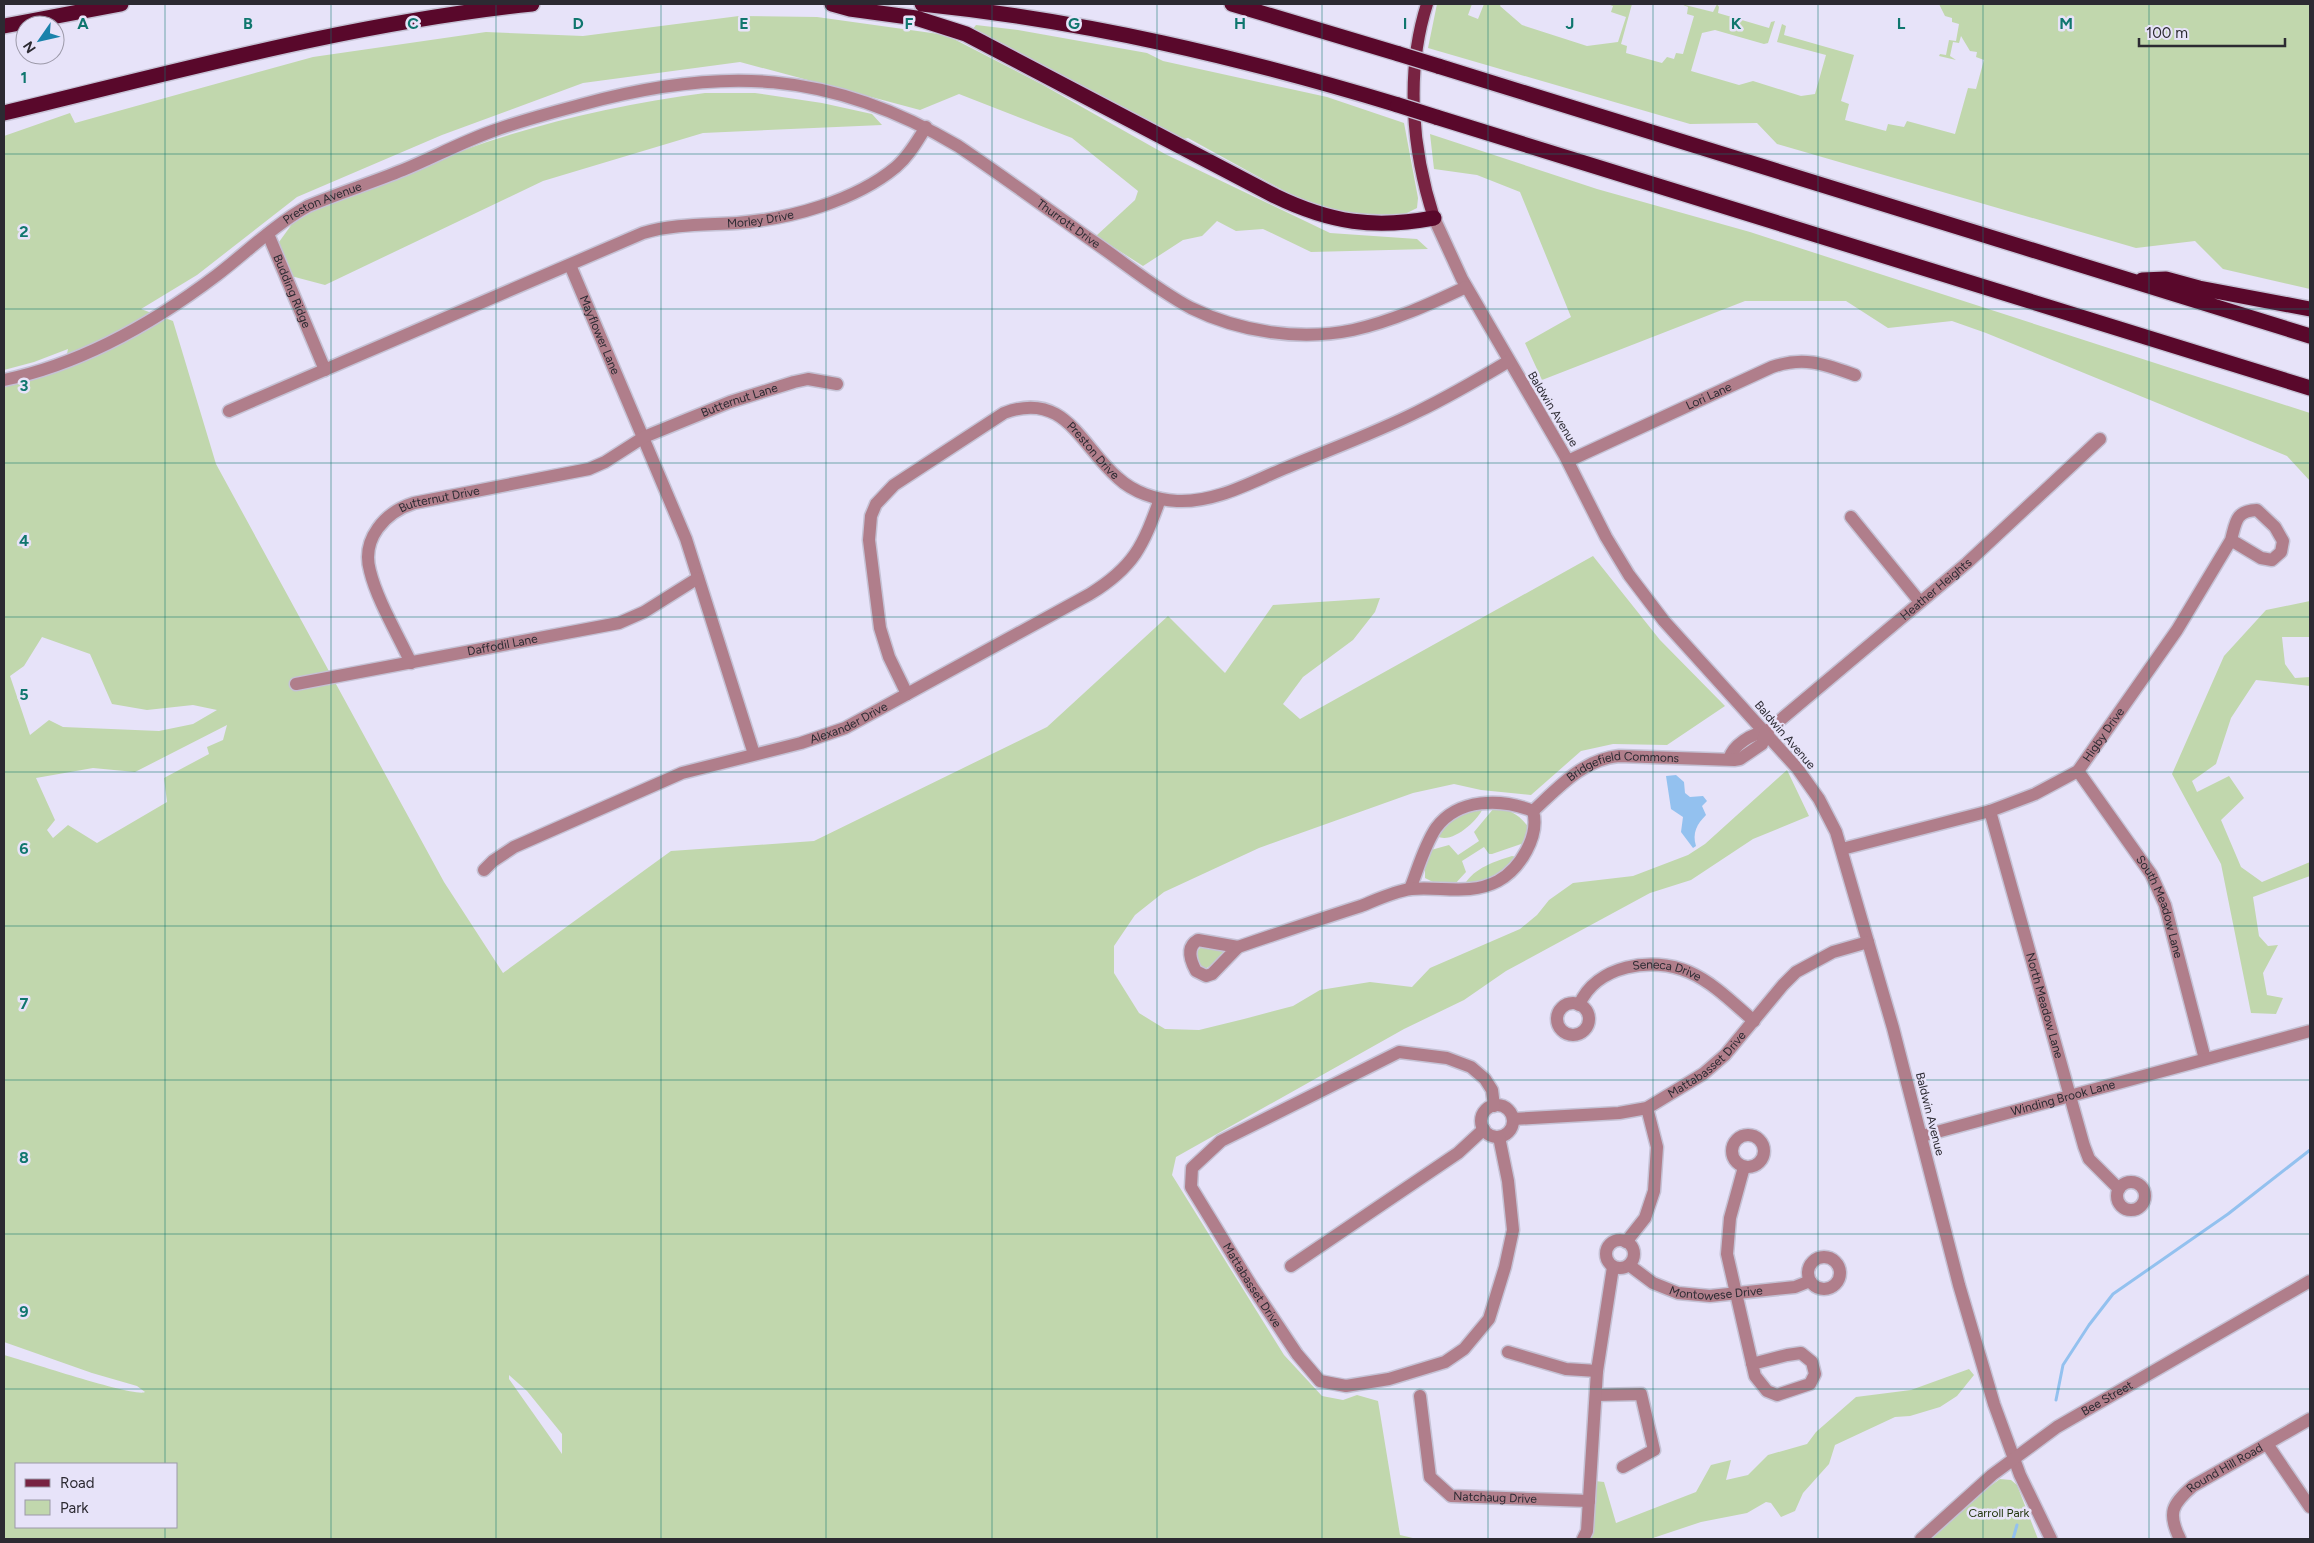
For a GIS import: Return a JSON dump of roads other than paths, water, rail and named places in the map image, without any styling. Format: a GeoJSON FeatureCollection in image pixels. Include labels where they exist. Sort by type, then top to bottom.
{"type":"FeatureCollection","features":[{"type":"Feature","properties":{"kind":"highway"},"geometry":{"type":"LineString","coordinates":[[4,26],[121,4]]}},
{"type":"Feature","properties":{"kind":"highway"},"geometry":{"type":"LineString","coordinates":[[4,113],[352,30],[434,16],[532,4]]}},
{"type":"Feature","properties":{"kind":"highway"},"geometry":{"type":"LineString","coordinates":[[832,4],[850,9],[916,18],[966,34],[1275,196],[1315,214],[1342,221],[1367,224],[1400,223],[1434,218]]}},
{"type":"Feature","properties":{"kind":"highway"},"geometry":{"type":"LineString","coordinates":[[922,4],[1050,20],[1160,40],[1260,64],[1398,105],[2310,388]]}},
{"type":"Feature","properties":{"kind":"highway"},"geometry":{"type":"LineString","coordinates":[[1232,4],[2310,336]]}},
{"type":"Feature","properties":{"kind":"highway"},"geometry":{"type":"LineString","coordinates":[[2134,281],[2166,279],[2199,288],[2310,308]]}},
{"type":"Feature","properties":{"kind":"main road","name":"Baldwin Avenue"},"geometry":{"type":"LineString","coordinates":[[1427,4],[1418,46],[1414,109],[1422,172],[1434,218]]}},
{"type":"Feature","properties":{"kind":"street","name":"Thurrott Drive"},"geometry":{"type":"LineString","coordinates":[[669,84],[730,79],[786,83],[845,96],[898,114],[926,127],[988,166],[1167,293],[1205,314],[1235,325],[1285,334],[1329,333],[1352,330],[1397,317],[1466,287]]}},
{"type":"Feature","properties":{"kind":"street","name":"Preston Avenue"},"geometry":{"type":"LineString","coordinates":[[4,380],[73,358],[129,332],[198,289],[281,223],[308,206],[403,170],[490,132],[605,98],[669,84]]}},
{"type":"Feature","properties":{"kind":"street","name":"Morley Drive"},"geometry":{"type":"LineString","coordinates":[[570,265],[656,229],[768,220],[819,207],[865,187],[891,171],[905,158],[926,127]]}},
{"type":"Feature","properties":{"kind":"street","name":"Baldwin Avenue"},"geometry":{"type":"LineString","coordinates":[[1434,218],[1466,287],[1568,461],[1611,548],[1646,599],[1675,635],[1766,732],[1812,788],[1831,822],[1842,849],[1922,1136],[1959,1285],[1994,1404],[2014,1458],[2051,1539]]}},
{"type":"Feature","properties":{"kind":"street","name":"Budding Ridge"},"geometry":{"type":"LineString","coordinates":[[268,234],[325,370]]}},
{"type":"Feature","properties":{"kind":"street"},"geometry":{"type":"LineString","coordinates":[[229,411],[570,265]]}},
{"type":"Feature","properties":{"kind":"street","name":"Mayflower Lane"},"geometry":{"type":"LineString","coordinates":[[570,265],[680,522],[754,754]]}},
{"type":"Feature","properties":{"kind":"street","name":"Preston Drive"},"geometry":{"type":"LineString","coordinates":[[907,694],[884,643],[869,540],[871,516],[876,504],[894,485],[1004,413],[1033,406],[1048,410],[1062,418],[1119,479],[1131,488],[1160,499],[1192,500],[1223,494],[1415,413],[1509,361]]}},
{"type":"Feature","properties":{"kind":"street","name":"Lori Lane"},"geometry":{"type":"LineString","coordinates":[[1568,461],[1772,367],[1788,362],[1820,363],[1855,375]]}},
{"type":"Feature","properties":{"kind":"street","name":"Butternut Lane"},"geometry":{"type":"LineString","coordinates":[[644,437],[730,402],[794,382],[808,379],[837,384]]}},
{"type":"Feature","properties":{"kind":"street","name":"Butternut Drive"},"geometry":{"type":"LineString","coordinates":[[411,663],[369,569],[371,542],[383,521],[397,510],[414,504],[589,468],[605,462],[644,437]]}},
{"type":"Feature","properties":{"kind":"street","name":"Heather Heights"},"geometry":{"type":"LineString","coordinates":[[1766,732],[1997,537],[2100,439]]}},
{"type":"Feature","properties":{"kind":"street","name":"Alexander Drive"},"geometry":{"type":"LineString","coordinates":[[484,870],[493,861],[514,848],[657,782],[706,765],[801,743],[829,734],[907,694],[1090,594],[1117,576],[1140,549],[1160,499]]}},
{"type":"Feature","properties":{"kind":"street"},"geometry":{"type":"LineString","coordinates":[[1850,517],[1920,602]]}},
{"type":"Feature","properties":{"kind":"street","name":"Higby Drive"},"geometry":{"type":"LineString","coordinates":[[1842,849],[1990,811],[2035,794],[2078,771],[2176,630],[2231,540]]}},
{"type":"Feature","properties":{"kind":"street","name":"Daffodil Lane"},"geometry":{"type":"LineString","coordinates":[[296,684],[619,623],[644,612],[698,578]]}},
{"type":"Feature","properties":{"kind":"street","name":"Bridgefield Commons"},"geometry":{"type":"LineString","coordinates":[[1533,811],[1582,768],[1605,758],[1619,756],[1729,759],[1733,751],[1750,736],[1766,732]]}},
{"type":"Feature","properties":{"kind":"street","name":"South Meadow Lane"},"geometry":{"type":"LineString","coordinates":[[2078,771],[2146,866],[2165,905],[2205,1059]]}},
{"type":"Feature","properties":{"kind":"street"},"geometry":{"type":"LineString","coordinates":[[1238,947],[1410,889],[1470,890],[1495,883],[1519,862],[1527,849],[1535,824],[1533,811],[1523,807],[1489,802],[1476,803],[1458,810],[1437,827],[1428,843],[1410,889]]}},
{"type":"Feature","properties":{"kind":"street","name":"North Meadow Lane"},"geometry":{"type":"LineString","coordinates":[[1990,811],[2069,1096],[2089,1160],[2119,1189]]}},
{"type":"Feature","properties":{"kind":"street","name":"Mattabasset Drive"},"geometry":{"type":"LineString","coordinates":[[1513,1119],[1618,1112],[1647,1108],[1703,1074],[1725,1055],[1796,972],[1833,952],[1868,942]]}},
{"type":"Feature","properties":{"kind":"street","name":"Seneca Drive"},"geometry":{"type":"LineString","coordinates":[[1579,1005],[1588,988],[1603,977],[1635,966],[1672,966],[1690,972],[1708,982],[1754,1021]]}},
{"type":"Feature","properties":{"kind":"street","name":"Winding Brook Lane"},"geometry":{"type":"LineString","coordinates":[[1922,1136],[2310,1031]]}},
{"type":"Feature","properties":{"kind":"street","name":"Mattabasset Drive"},"geometry":{"type":"LineString","coordinates":[[1494,1106],[1492,1090],[1485,1079],[1471,1067],[1447,1058],[1399,1052],[1221,1141],[1192,1168],[1191,1186],[1251,1285],[1298,1354],[1320,1381],[1346,1386],[1389,1380],[1445,1362],[1464,1349],[1489,1319],[1505,1267],[1513,1230],[1508,1181],[1499,1137]]}},
{"type":"Feature","properties":{"kind":"street"},"geometry":{"type":"LineString","coordinates":[[1494,1106],[1505,1107],[1513,1119],[1508,1132],[1499,1137],[1493,1136],[1484,1129],[1482,1117],[1489,1107],[1494,1106]]}},
{"type":"Feature","properties":{"kind":"street"},"geometry":{"type":"LineString","coordinates":[[1626,1242],[1645,1218],[1654,1191],[1656,1146],[1647,1108]]}},
{"type":"Feature","properties":{"kind":"street"},"geometry":{"type":"LineString","coordinates":[[1291,1266],[1458,1153],[1484,1129]]}},
{"type":"Feature","properties":{"kind":"street"},"geometry":{"type":"LineString","coordinates":[[1744,1167],[1730,1218],[1727,1254],[1735,1294],[1752,1364],[1756,1376],[1766,1391],[1777,1395],[1810,1384],[1815,1374],[1812,1362],[1801,1353],[1787,1354],[1752,1364]]}},
{"type":"Feature","properties":{"kind":"street"},"geometry":{"type":"LineString","coordinates":[[1583,1539],[1587,1531],[1597,1371],[1613,1267],[1606,1258],[1607,1247],[1616,1240],[1626,1242],[1633,1250],[1632,1261],[1624,1268],[1613,1267]]}},
{"type":"Feature","properties":{"kind":"street","name":"Montowese Drive"},"geometry":{"type":"LineString","coordinates":[[1629,1265],[1653,1283],[1678,1293],[1710,1296],[1795,1288],[1810,1281]]}},
{"type":"Feature","properties":{"kind":"street","name":"Bee Street"},"geometry":{"type":"LineString","coordinates":[[1920,1539],[2014,1458],[2082,1412],[2310,1281]]}},
{"type":"Feature","properties":{"kind":"street"},"geometry":{"type":"LineString","coordinates":[[1508,1352],[1566,1369],[1597,1371]]}},
{"type":"Feature","properties":{"kind":"street"},"geometry":{"type":"LineString","coordinates":[[1596,1395],[1641,1394],[1654,1450],[1623,1467]]}},
{"type":"Feature","properties":{"kind":"street","name":"Natchaug Drive"},"geometry":{"type":"LineString","coordinates":[[1420,1396],[1430,1477],[1451,1496],[1589,1501]]}},
{"type":"Feature","properties":{"kind":"street","name":"Round Hill Road"},"geometry":{"type":"LineString","coordinates":[[2180,1539],[2176,1531],[2172,1510],[2177,1499],[2193,1486],[2310,1419]]}},
{"type":"Feature","properties":{"kind":"street"},"geometry":{"type":"LineString","coordinates":[[2267,1444],[2310,1507]]}},
{"type":"Feature","properties":{"kind":"water"},"geometry":{"type":"Polygon","coordinates":[[[1676,775],[1684,782],[1685,793],[1690,797],[1703,796],[1707,801],[1702,806],[1706,815],[1696,829],[1696,846],[1693,848],[1681,832],[1683,817],[1671,809],[1666,776],[1676,775]]]}},
{"type":"Feature","properties":{"kind":"waterway"},"geometry":{"type":"LineString","coordinates":[[2056,1400],[2063,1365],[2089,1325],[2113,1294],[2228,1214],[2310,1150]]}},
{"type":"Feature","properties":{"kind":"waterway"},"geometry":{"type":"LineString","coordinates":[[2013,1539],[2017,1525]]}},
{"type":"Feature","properties":{"kind":"park label","name":"Carroll Park"},"geometry":{"type":"Point","coordinates":[1999,1513]}}]}
